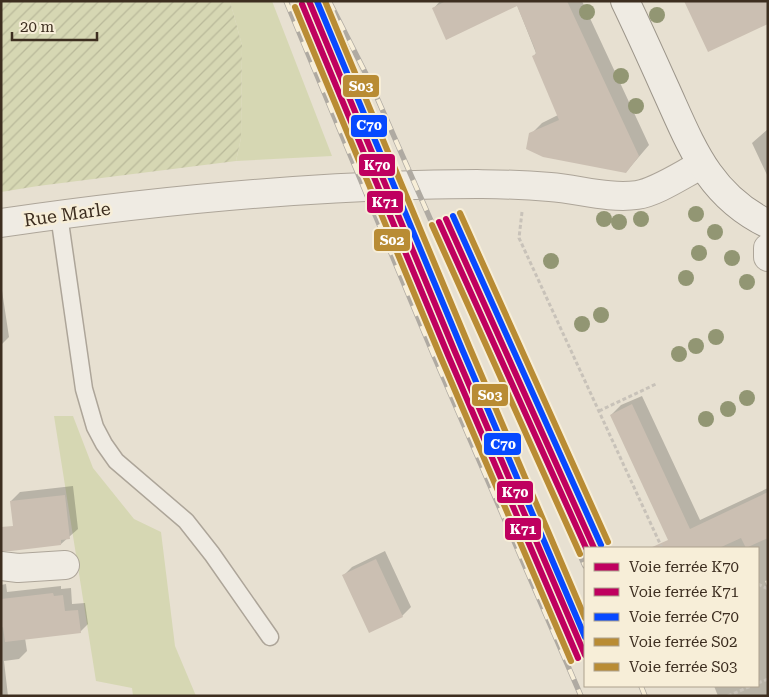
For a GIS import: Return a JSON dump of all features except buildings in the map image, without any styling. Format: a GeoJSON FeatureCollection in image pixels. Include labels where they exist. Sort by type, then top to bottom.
{"type":"FeatureCollection","features":[{"type":"Feature","properties":{"kind":"street"},"geometry":{"type":"LineString","coordinates":[[625,1],[701,165],[733,203],[752,217],[768,224]]}},
{"type":"Feature","properties":{"kind":"street","name":"Rue Marle"},"geometry":{"type":"LineString","coordinates":[[1,223],[132,205],[255,193],[335,189],[487,183],[526,184],[614,195],[638,195],[648,192],[701,165]]}},
{"type":"Feature","properties":{"kind":"street"},"geometry":{"type":"LineString","coordinates":[[768,248],[768,257]]}},
{"type":"Feature","properties":{"kind":"street"},"geometry":{"type":"LineString","coordinates":[[1,566],[27,568],[65,564]]}},
{"type":"Feature","properties":{"kind":"lane"},"geometry":{"type":"LineString","coordinates":[[59,215],[84,389],[88,409],[95,427],[104,444],[116,460],[186,521],[212,554],[270,637]]}},
{"type":"Feature","properties":{"kind":"path"},"geometry":{"type":"LineString","coordinates":[[526,184],[519,238],[662,547]]}},
{"type":"Feature","properties":{"kind":"path"},"geometry":{"type":"LineString","coordinates":[[599,411],[656,384]]}},
{"type":"Feature","properties":{"kind":"path"},"geometry":{"type":"LineString","coordinates":[[728,696],[749,687]]}},
{"type":"Feature","properties":{"kind":"green space"},"geometry":{"type":"Polygon","coordinates":[[[1,1],[230,1],[242,45],[241,138],[236,161],[1,192],[1,1]]]}},
{"type":"Feature","properties":{"kind":"green space"},"geometry":{"type":"Polygon","coordinates":[[[230,1],[272,1],[332,156],[236,161],[241,138],[242,45],[230,1]]]}},
{"type":"Feature","properties":{"kind":"green space"},"geometry":{"type":"Polygon","coordinates":[[[54,416],[73,416],[93,468],[134,519],[161,532],[175,646],[196,696],[133,696],[132,688],[96,681],[54,416]]]}},
{"type":"Feature","properties":{"kind":"railway"},"geometry":{"type":"LineString","coordinates":[[286,1],[434,356],[581,696]]}},
{"type":"Feature","properties":{"kind":"railway"},"geometry":{"type":"LineString","coordinates":[[299,1],[316,56]]}},
{"type":"Feature","properties":{"kind":"railway"},"geometry":{"type":"LineString","coordinates":[[329,1],[371,84],[518,419],[584,564]]}},
{"type":"Feature","properties":{"kind":"railway"},"geometry":{"type":"LineString","coordinates":[[641,687],[645,696]]}},
{"type":"Feature","properties":{"kind":"rail line","name":"K70"},"geometry":{"type":"LineString","coordinates":[[309,1],[455,352],[584,653]]}},
{"type":"Feature","properties":{"kind":"rail line","name":"C70"},"geometry":{"type":"LineString","coordinates":[[317,1],[462,349],[584,635]]}},
{"type":"Feature","properties":{"kind":"rail line","name":"S03"},"geometry":{"type":"LineString","coordinates":[[325,1],[584,616]]}},
{"type":"Feature","properties":{"kind":"rail line","name":"K71"},"geometry":{"type":"LineString","coordinates":[[302,4],[448,355],[578,658]]}},
{"type":"Feature","properties":{"kind":"rail line","name":"S02"},"geometry":{"type":"LineString","coordinates":[[295,7],[441,358],[571,661]]}},
{"type":"Feature","properties":{"kind":"rail line","name":"S03"},"geometry":{"type":"LineString","coordinates":[[460,213],[608,542]]}},
{"type":"Feature","properties":{"kind":"rail line","name":"C70"},"geometry":{"type":"LineString","coordinates":[[453,216],[601,545]]}},
{"type":"Feature","properties":{"kind":"rail line","name":"K70"},"geometry":{"type":"LineString","coordinates":[[446,219],[594,547]]}},
{"type":"Feature","properties":{"kind":"rail line","name":"K71"},"geometry":{"type":"LineString","coordinates":[[439,222],[586,547]]}},
{"type":"Feature","properties":{"kind":"rail line","name":"S02"},"geometry":{"type":"LineString","coordinates":[[432,225],[580,554]]}}]}
